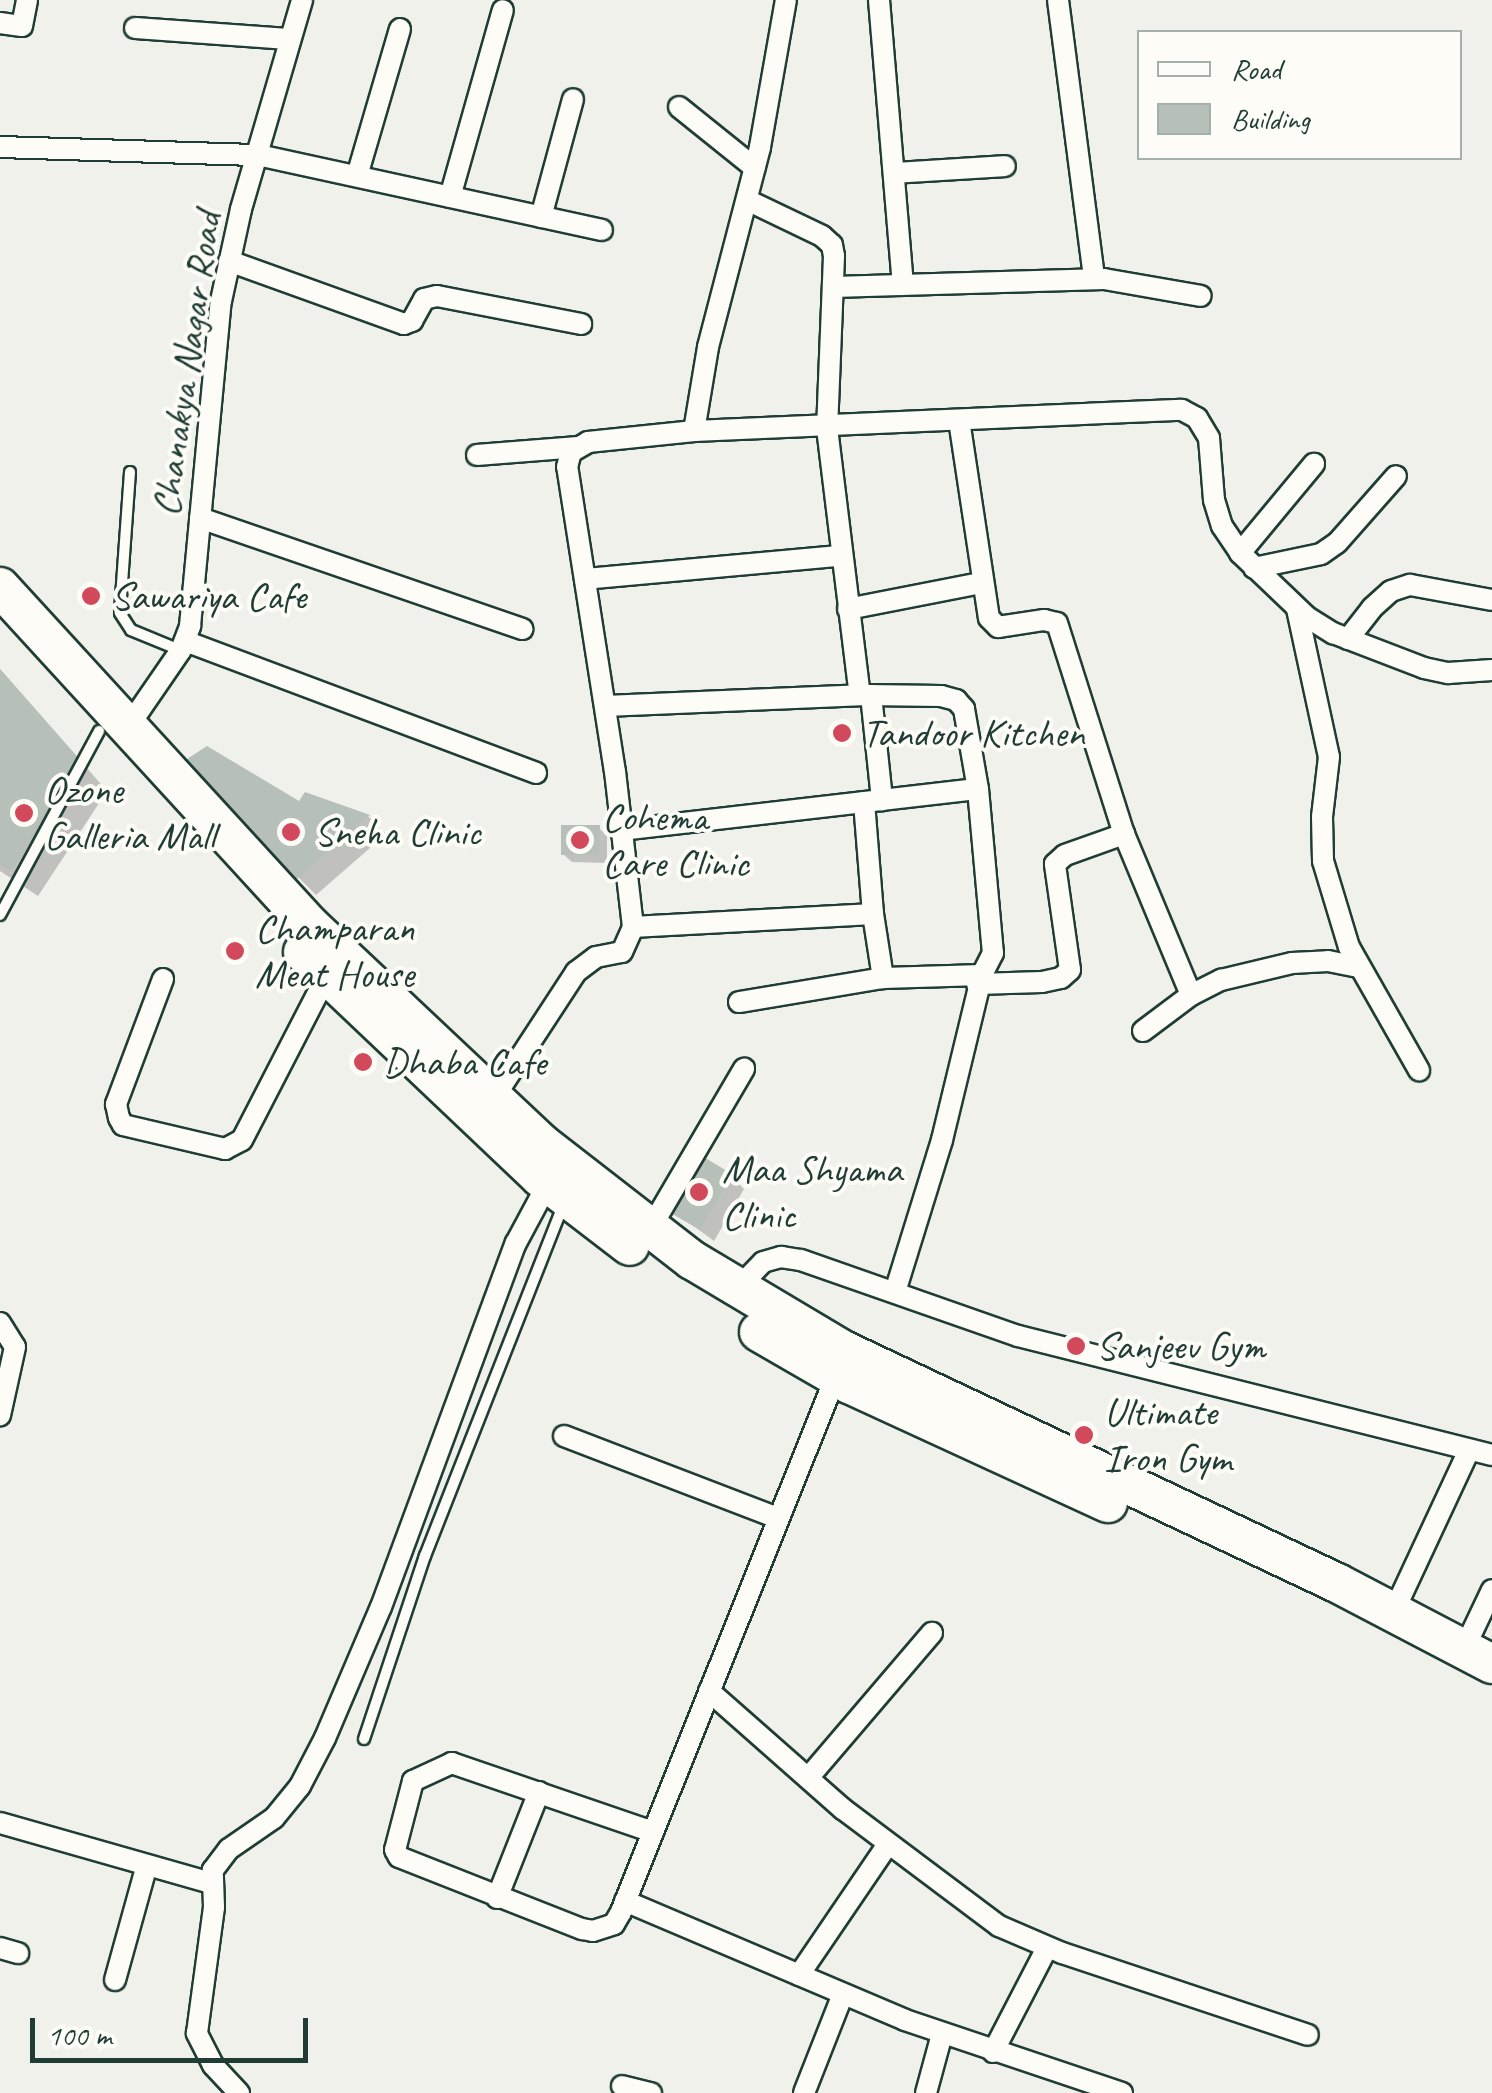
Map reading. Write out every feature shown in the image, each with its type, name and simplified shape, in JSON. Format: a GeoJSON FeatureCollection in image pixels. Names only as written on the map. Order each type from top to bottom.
{"type":"FeatureCollection","features":[{"type":"Feature","properties":{"kind":"highway"},"geometry":{"type":"LineString","coordinates":[[0,587],[113,729],[326,977],[687,1287],[836,1376],[1373,1627],[1492,1691]]}},
{"type":"Feature","properties":{"kind":"highway"},"geometry":{"type":"LineString","coordinates":[[0,626],[113,729],[312,927],[494,1099],[559,1180],[650,1229],[737,1289],[843,1350],[1394,1610],[1478,1656]]}},
{"type":"Feature","properties":{"kind":"street"},"geometry":{"type":"LineString","coordinates":[[0,24],[22,26],[28,0]]}},
{"type":"Feature","properties":{"kind":"street","name":"Chanakya Nagar Road"},"geometry":{"type":"LineString","coordinates":[[113,729],[183,645],[228,261],[302,0]]}},
{"type":"Feature","properties":{"kind":"street"},"geometry":{"type":"LineString","coordinates":[[694,431],[708,347],[755,168],[786,0]]}},
{"type":"Feature","properties":{"kind":"street"},"geometry":{"type":"LineString","coordinates":[[879,0],[903,285]]}},
{"type":"Feature","properties":{"kind":"street"},"geometry":{"type":"LineString","coordinates":[[1058,0],[1094,279]]}},
{"type":"Feature","properties":{"kind":"street"},"geometry":{"type":"LineString","coordinates":[[450,197],[503,10]]}},
{"type":"Feature","properties":{"kind":"street"},"geometry":{"type":"LineString","coordinates":[[134,28],[288,39]]}},
{"type":"Feature","properties":{"kind":"street"},"geometry":{"type":"LineString","coordinates":[[356,176],[400,29]]}},
{"type":"Feature","properties":{"kind":"street"},"geometry":{"type":"LineString","coordinates":[[541,216],[573,99]]}},
{"type":"Feature","properties":{"kind":"street"},"geometry":{"type":"LineString","coordinates":[[680,107],[755,168]]}},
{"type":"Feature","properties":{"kind":"street"},"geometry":{"type":"LineString","coordinates":[[0,147],[258,155],[602,230]]}},
{"type":"Feature","properties":{"kind":"street"},"geometry":{"type":"LineString","coordinates":[[894,173],[1005,166]]}},
{"type":"Feature","properties":{"kind":"street"},"geometry":{"type":"LineString","coordinates":[[747,200],[822,236],[832,245],[827,428],[840,556],[866,695],[873,801],[873,914],[883,978]]}},
{"type":"Feature","properties":{"kind":"street"},"geometry":{"type":"LineString","coordinates":[[228,261],[404,324],[412,321],[424,299],[437,296],[581,324]]}},
{"type":"Feature","properties":{"kind":"street"},"geometry":{"type":"LineString","coordinates":[[833,288],[1094,279],[1201,296]]}},
{"type":"Feature","properties":{"kind":"street"},"geometry":{"type":"LineString","coordinates":[[478,455],[578,447],[602,439],[694,431],[1182,410],[1197,418],[1208,438],[1214,500],[1222,526],[1247,561],[1297,609],[1348,639],[1424,668],[1448,673],[1492,670]]}},
{"type":"Feature","properties":{"kind":"street"},"geometry":{"type":"LineString","coordinates":[[959,420],[988,618],[998,627],[1057,623],[1124,834],[1191,995]]}},
{"type":"Feature","properties":{"kind":"street"},"geometry":{"type":"LineString","coordinates":[[494,1099],[576,972],[596,957],[622,952],[633,927],[605,706],[567,467],[568,458],[578,447]]}},
{"type":"Feature","properties":{"kind":"street"},"geometry":{"type":"LineString","coordinates":[[1247,561],[1314,464]]}},
{"type":"Feature","properties":{"kind":"street"},"geometry":{"type":"LineString","coordinates":[[1247,561],[1321,554],[1337,543],[1396,476]]}},
{"type":"Feature","properties":{"kind":"street"},"geometry":{"type":"LineString","coordinates":[[200,518],[522,629]]}},
{"type":"Feature","properties":{"kind":"street"},"geometry":{"type":"LineString","coordinates":[[585,579],[840,556]]}},
{"type":"Feature","properties":{"kind":"street"},"geometry":{"type":"LineString","coordinates":[[848,609],[980,583]]}},
{"type":"Feature","properties":{"kind":"street"},"geometry":{"type":"LineString","coordinates":[[1348,639],[1391,591],[1410,584],[1492,600]]}},
{"type":"Feature","properties":{"kind":"street"},"geometry":{"type":"LineString","coordinates":[[1297,609],[1329,757],[1322,818],[1324,861],[1359,968],[1420,1070]]}},
{"type":"Feature","properties":{"kind":"street"},"geometry":{"type":"LineString","coordinates":[[183,645],[536,773]]}},
{"type":"Feature","properties":{"kind":"street"},"geometry":{"type":"LineString","coordinates":[[605,706],[866,695],[956,700],[968,724],[993,953],[979,979],[942,1140],[895,1292]]}},
{"type":"Feature","properties":{"kind":"street"},"geometry":{"type":"LineString","coordinates":[[622,830],[978,789]]}},
{"type":"Feature","properties":{"kind":"street"},"geometry":{"type":"LineString","coordinates":[[738,1002],[883,978],[1042,982],[1061,978],[1070,970],[1055,864],[1065,855],[1124,834]]}},
{"type":"Feature","properties":{"kind":"street"},"geometry":{"type":"LineString","coordinates":[[633,927],[873,914]]}},
{"type":"Feature","properties":{"kind":"street"},"geometry":{"type":"LineString","coordinates":[[1143,1031],[1191,995],[1222,980],[1328,960],[1359,968]]}},
{"type":"Feature","properties":{"kind":"street"},"geometry":{"type":"LineString","coordinates":[[163,979],[116,1104],[119,1118],[123,1125],[225,1149],[242,1140],[326,977]]}},
{"type":"Feature","properties":{"kind":"street"},"geometry":{"type":"LineString","coordinates":[[650,1229],[744,1069]]}},
{"type":"Feature","properties":{"kind":"street"},"geometry":{"type":"LineString","coordinates":[[239,2093],[212,2065],[197,2033],[214,1907],[213,1870],[229,1850],[274,1818],[292,1796],[325,1738],[381,1607],[516,1244],[559,1180]]}},
{"type":"Feature","properties":{"kind":"street"},"geometry":{"type":"LineString","coordinates":[[737,1289],[763,1262],[781,1257],[1018,1336],[1492,1456]]}},
{"type":"Feature","properties":{"kind":"street"},"geometry":{"type":"LineString","coordinates":[[0,1323],[11,1334],[15,1347],[0,1415]]}},
{"type":"Feature","properties":{"kind":"street"},"geometry":{"type":"LineString","coordinates":[[652,1832],[464,1764],[438,1768],[412,1781],[395,1838],[399,1857],[498,1898],[593,1931],[614,1924],[625,1900],[836,1376]]}},
{"type":"Feature","properties":{"kind":"street"},"geometry":{"type":"LineString","coordinates":[[564,1436],[778,1518]]}},
{"type":"Feature","properties":{"kind":"street"},"geometry":{"type":"LineString","coordinates":[[1394,1610],[1468,1450]]}},
{"type":"Feature","properties":{"kind":"street"},"geometry":{"type":"LineString","coordinates":[[1478,1656],[1492,1590]]}},
{"type":"Feature","properties":{"kind":"street"},"geometry":{"type":"LineString","coordinates":[[808,1778],[932,1633]]}},
{"type":"Feature","properties":{"kind":"street"},"geometry":{"type":"LineString","coordinates":[[709,1692],[808,1778],[974,1911],[1047,1948],[1308,2035]]}},
{"type":"Feature","properties":{"kind":"street"},"geometry":{"type":"LineString","coordinates":[[498,1898],[540,1792]]}},
{"type":"Feature","properties":{"kind":"street"},"geometry":{"type":"LineString","coordinates":[[0,1824],[211,1883]]}},
{"type":"Feature","properties":{"kind":"street"},"geometry":{"type":"LineString","coordinates":[[799,1975],[888,1844]]}},
{"type":"Feature","properties":{"kind":"street"},"geometry":{"type":"LineString","coordinates":[[115,1980],[147,1866]]}},
{"type":"Feature","properties":{"kind":"street"},"geometry":{"type":"LineString","coordinates":[[625,1900],[942,2034],[1122,2093]]}},
{"type":"Feature","properties":{"kind":"street"},"geometry":{"type":"LineString","coordinates":[[992,2052],[1047,1948]]}},
{"type":"Feature","properties":{"kind":"street"},"geometry":{"type":"LineString","coordinates":[[804,2093],[843,1994]]}},
{"type":"Feature","properties":{"kind":"street"},"geometry":{"type":"LineString","coordinates":[[926,2093],[942,2034]]}},
{"type":"Feature","properties":{"kind":"street"},"geometry":{"type":"LineString","coordinates":[[622,2086],[651,2093]]}},
{"type":"Feature","properties":{"kind":"lane"},"geometry":{"type":"LineString","coordinates":[[130,472],[120,613],[131,630],[183,645]]}},
{"type":"Feature","properties":{"kind":"lane"},"geometry":{"type":"LineString","coordinates":[[0,916],[113,729]]}},
{"type":"Feature","properties":{"kind":"lane"},"geometry":{"type":"LineString","coordinates":[[364,1739],[559,1180]]}},
{"type":"Feature","properties":{"kind":"building","name":"Ozone Galleria Mall"},"geometry":{"type":"Polygon","coordinates":[[[0,669],[82,762],[11,871],[0,864],[0,669]]]}},
{"type":"Feature","properties":{"kind":"building"},"geometry":{"type":"Polygon","coordinates":[[[207,746],[299,801],[305,792],[370,815],[297,879],[181,763],[207,746]]]}},
{"type":"Feature","properties":{"kind":"building"},"geometry":{"type":"Polygon","coordinates":[[[561,825],[600,825],[599,855],[561,855],[561,825]]]}},
{"type":"Feature","properties":{"kind":"building"},"geometry":{"type":"Polygon","coordinates":[[[702,1156],[732,1174],[700,1230],[669,1212],[702,1156]]]}},
{"type":"Feature","properties":{"kind":"place","name":"Sawariya Cafe"},"geometry":{"type":"Point","coordinates":[91,596]}},
{"type":"Feature","properties":{"kind":"place","name":"Tandoor Kitchen"},"geometry":{"type":"Point","coordinates":[842,733]}},
{"type":"Feature","properties":{"kind":"place","name":"Ozone Galleria Mall"},"geometry":{"type":"Point","coordinates":[24,813]}},
{"type":"Feature","properties":{"kind":"place","name":"Sneha Clinic"},"geometry":{"type":"Point","coordinates":[291,832]}},
{"type":"Feature","properties":{"kind":"place","name":"Cohema Care Clinic"},"geometry":{"type":"Point","coordinates":[580,840]}},
{"type":"Feature","properties":{"kind":"place","name":"Champaran Meat House"},"geometry":{"type":"Point","coordinates":[235,951]}},
{"type":"Feature","properties":{"kind":"place","name":"Dhaba Cafe"},"geometry":{"type":"Point","coordinates":[363,1062]}},
{"type":"Feature","properties":{"kind":"place","name":"Maa Shyama Clinic"},"geometry":{"type":"Point","coordinates":[699,1192]}},
{"type":"Feature","properties":{"kind":"place","name":"Sanjeev Gym"},"geometry":{"type":"Point","coordinates":[1076,1346]}},
{"type":"Feature","properties":{"kind":"place","name":"Ultimate Iron Gym"},"geometry":{"type":"Point","coordinates":[1084,1435]}}]}
